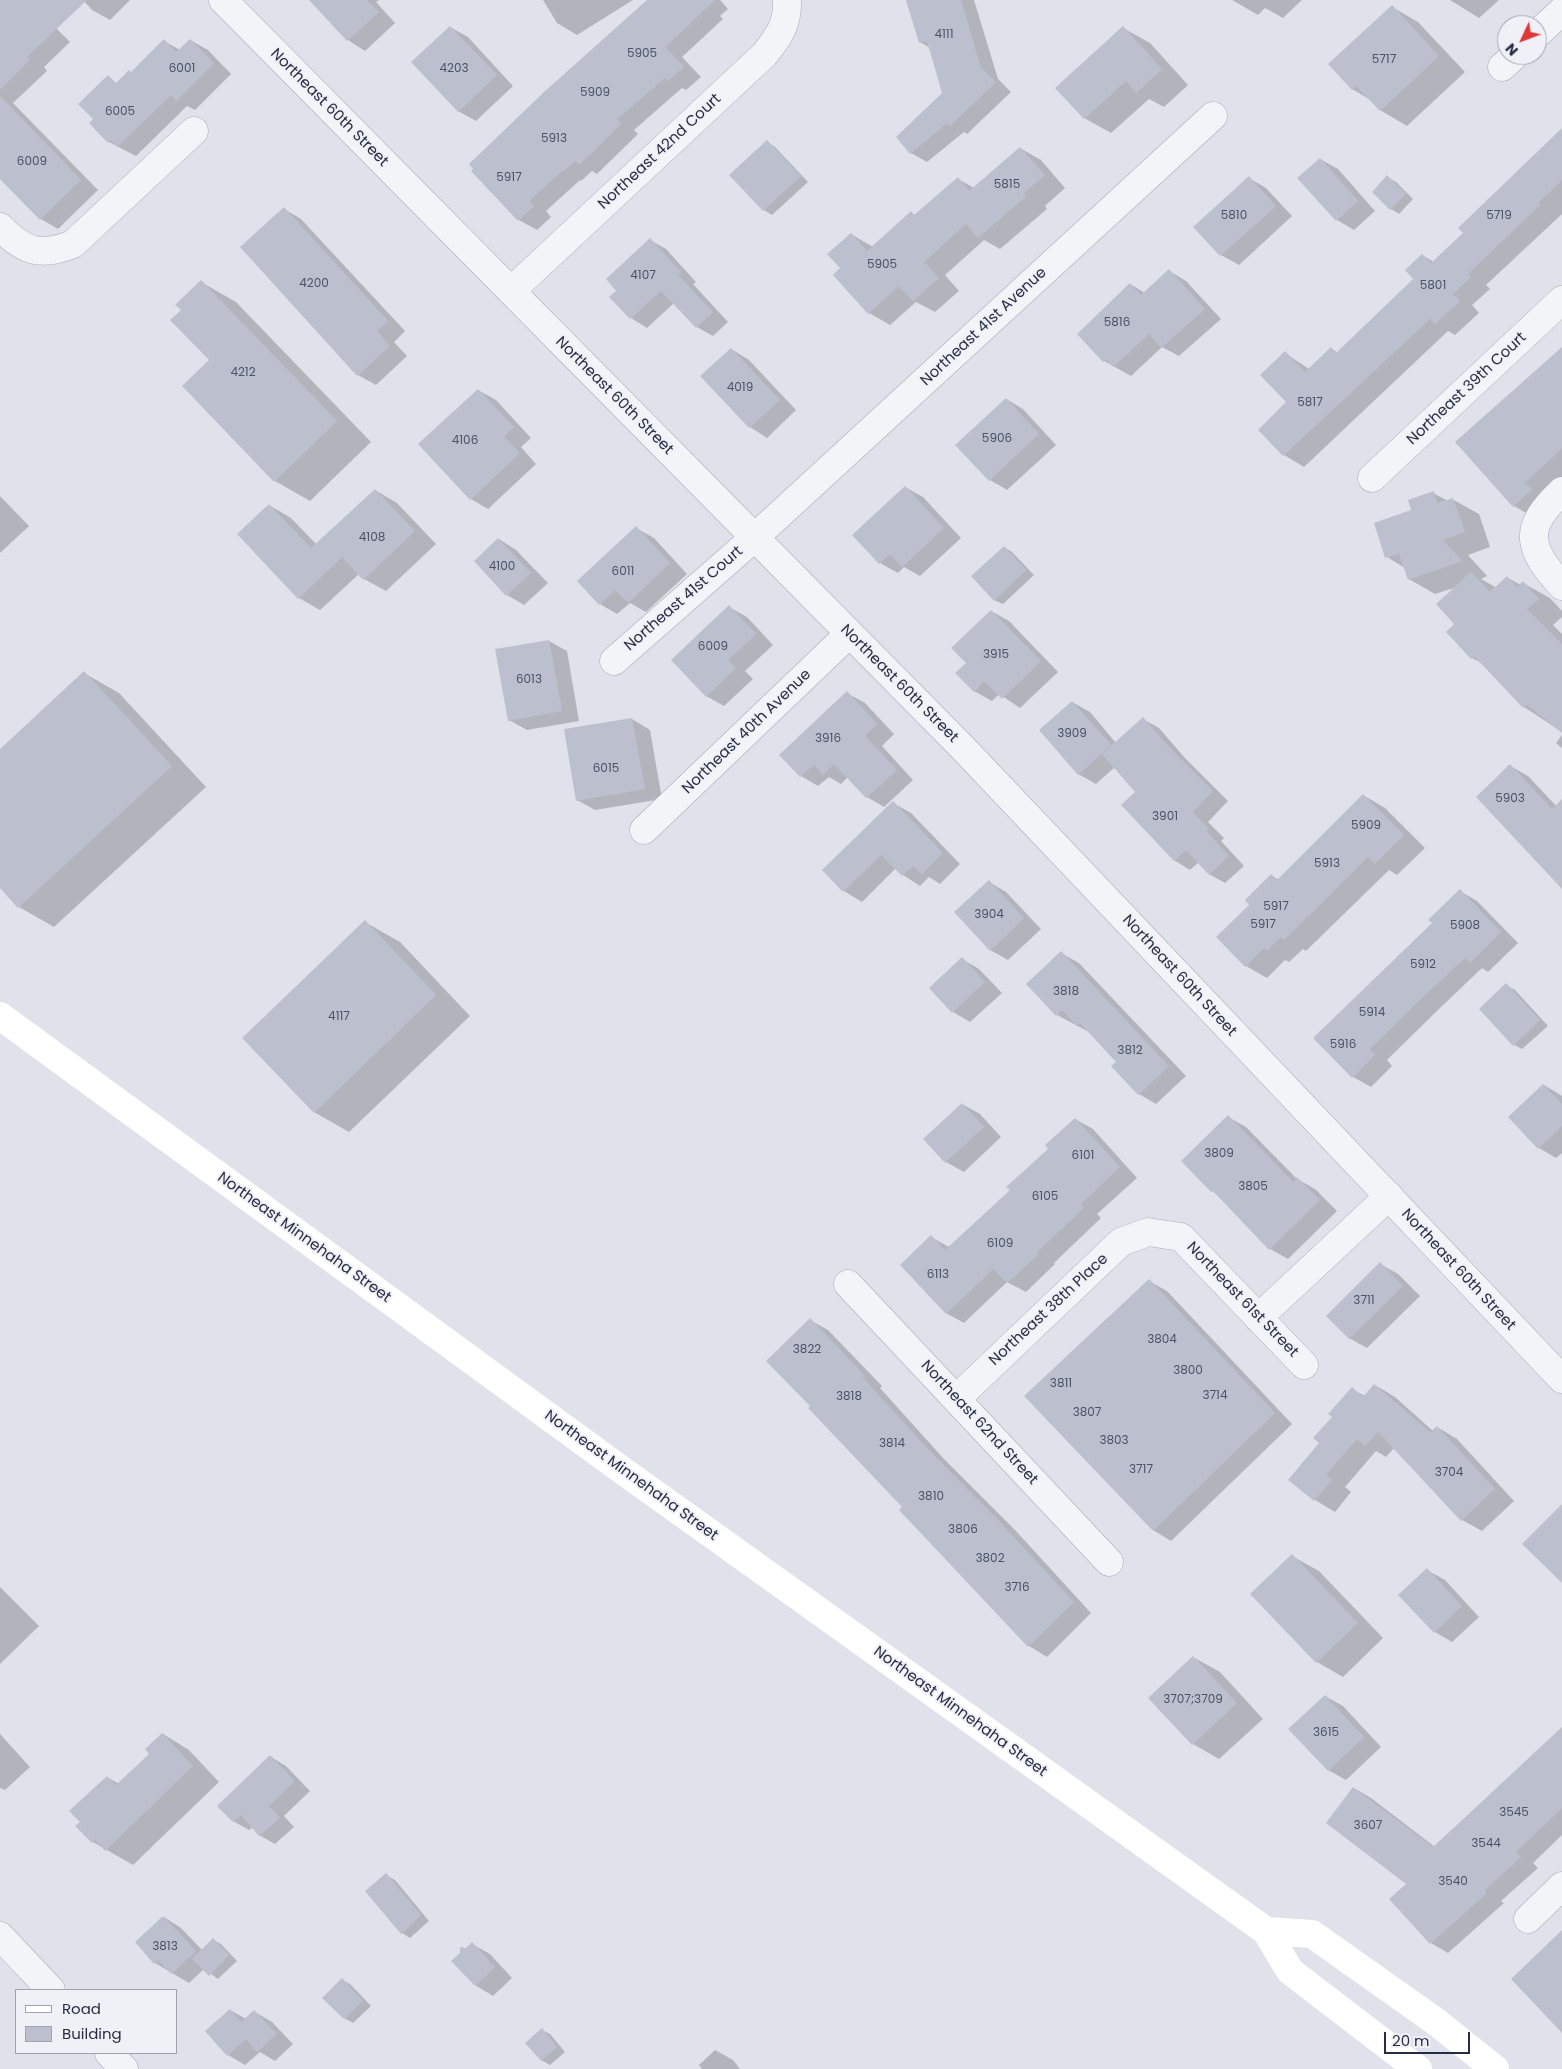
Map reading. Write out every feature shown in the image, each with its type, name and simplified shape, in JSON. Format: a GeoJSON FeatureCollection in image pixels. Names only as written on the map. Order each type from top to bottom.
{"type":"FeatureCollection","features":[{"type":"Feature","properties":{"kind":"main road","name":"Northeast Minnehaha Street"},"geometry":{"type":"LineString","coordinates":[[0,1016],[619,1468],[1266,1931],[1290,1971],[1418,2069]]}},
{"type":"Feature","properties":{"kind":"main road"},"geometry":{"type":"LineString","coordinates":[[1266,1931],[1312,1934],[1435,2022],[1495,2069]]}},
{"type":"Feature","properties":{"kind":"street","name":"Northeast 60th Street"},"geometry":{"type":"LineString","coordinates":[[223,0],[961,746],[1562,1379]]}},
{"type":"Feature","properties":{"kind":"street","name":"Northeast 42nd Court"},"geometry":{"type":"LineString","coordinates":[[511,292],[765,54],[781,35],[787,12],[787,0]]}},
{"type":"Feature","properties":{"kind":"street"},"geometry":{"type":"LineString","coordinates":[[1547,25],[1562,11]]}},
{"type":"Feature","properties":{"kind":"street","name":"Northeast 41st Avenue"},"geometry":{"type":"LineString","coordinates":[[754,538],[1213,116]]}},
{"type":"Feature","properties":{"kind":"street"},"geometry":{"type":"LineString","coordinates":[[0,227],[12,240],[25,248],[39,252],[57,250],[73,244],[194,131]]}},
{"type":"Feature","properties":{"kind":"street","name":"Northeast 39th Court"},"geometry":{"type":"LineString","coordinates":[[1372,478],[1562,300]]}},
{"type":"Feature","properties":{"kind":"street"},"geometry":{"type":"LineString","coordinates":[[1562,491],[1543,510],[1538,519],[1534,538],[1539,558],[1562,586]]}},
{"type":"Feature","properties":{"kind":"street","name":"Northeast 41st Court"},"geometry":{"type":"LineString","coordinates":[[614,661],[754,538]]}},
{"type":"Feature","properties":{"kind":"street","name":"Northeast 40th Avenue"},"geometry":{"type":"LineString","coordinates":[[644,830],[849,634]]}},
{"type":"Feature","properties":{"kind":"street"},"geometry":{"type":"LineString","coordinates":[[1258,1318],[1389,1196]]}},
{"type":"Feature","properties":{"kind":"street","name":"Northeast 61st Street"},"geometry":{"type":"LineString","coordinates":[[1148,1232],[1181,1237],[1304,1365]]}},
{"type":"Feature","properties":{"kind":"street","name":"Northeast 38th Place"},"geometry":{"type":"LineString","coordinates":[[956,1399],[1121,1242],[1148,1232]]}},
{"type":"Feature","properties":{"kind":"street","name":"Northeast 62nd Street"},"geometry":{"type":"LineString","coordinates":[[848,1284],[1109,1562]]}},
{"type":"Feature","properties":{"kind":"street"},"geometry":{"type":"LineString","coordinates":[[1528,1919],[1562,1886]]}},
{"type":"Feature","properties":{"kind":"street"},"geometry":{"type":"LineString","coordinates":[[0,1936],[50,1989]]}},
{"type":"Feature","properties":{"kind":"street"},"geometry":{"type":"LineString","coordinates":[[110,2054],[124,2069]]}},
{"type":"Feature","properties":{"kind":"building"},"geometry":{"type":"Polygon","coordinates":[[[0,0],[87,0],[27,57],[30,60],[0,90],[0,0]]]}},
{"type":"Feature","properties":{"kind":"building"},"geometry":{"type":"Polygon","coordinates":[[[309,0],[367,0],[379,12],[347,41],[309,0]]]}},
{"type":"Feature","properties":{"kind":"building"},"geometry":{"type":"Polygon","coordinates":[[[647,0],[715,0],[665,47],[684,67],[668,81],[665,78],[617,119],[621,124],[579,165],[575,161],[529,201],[534,206],[518,221],[471,171],[473,169],[469,164],[544,92],[647,0]]]}},
{"type":"Feature","properties":{"kind":"building"},"geometry":{"type":"Polygon","coordinates":[[[906,0],[961,0],[981,68],[996,82],[950,126],[947,123],[910,154],[896,137],[942,93],[927,41],[919,43],[906,0]]]}},
{"type":"Feature","properties":{"kind":"building"},"geometry":{"type":"Polygon","coordinates":[[[1392,5],[1439,56],[1380,111],[1356,86],[1352,90],[1328,64],[1392,5]]]}},
{"type":"Feature","properties":{"kind":"building"},"geometry":{"type":"Polygon","coordinates":[[[450,26],[497,75],[458,112],[411,62],[450,26]]]}},
{"type":"Feature","properties":{"kind":"building"},"geometry":{"type":"Polygon","coordinates":[[[1123,26],[1162,69],[1136,93],[1126,81],[1084,119],[1055,88],[1123,26]]]}},
{"type":"Feature","properties":{"kind":"building"},"geometry":{"type":"Polygon","coordinates":[[[164,39],[176,52],[190,39],[214,63],[176,101],[171,95],[117,147],[111,140],[108,143],[89,123],[93,119],[78,104],[108,75],[116,83],[129,70],[131,72],[164,39]]]}},
{"type":"Feature","properties":{"kind":"building"},"geometry":{"type":"Polygon","coordinates":[[[0,96],[81,180],[40,220],[0,179],[0,96]]]}},
{"type":"Feature","properties":{"kind":"building"},"geometry":{"type":"Polygon","coordinates":[[[1562,128],[1562,180],[1538,203],[1540,205],[1468,274],[1471,277],[1453,294],[1460,301],[1435,324],[1430,319],[1283,456],[1258,430],[1286,402],[1260,375],[1285,351],[1305,372],[1331,347],[1336,353],[1413,279],[1405,270],[1422,254],[1431,263],[1463,233],[1458,228],[1562,128]]]}},
{"type":"Feature","properties":{"kind":"building"},"geometry":{"type":"Polygon","coordinates":[[[767,140],[801,176],[763,211],[729,175],[767,140]]]}},
{"type":"Feature","properties":{"kind":"building"},"geometry":{"type":"Polygon","coordinates":[[[1020,147],[1045,175],[1024,193],[1026,196],[978,238],[966,224],[924,262],[939,278],[913,301],[899,286],[868,314],[833,275],[840,268],[827,254],[851,233],[867,251],[911,211],[914,215],[958,177],[969,191],[1020,147]]]}},
{"type":"Feature","properties":{"kind":"building"},"geometry":{"type":"Polygon","coordinates":[[[1320,158],[1358,201],[1336,221],[1297,178],[1320,158]]]}},
{"type":"Feature","properties":{"kind":"building"},"geometry":{"type":"Polygon","coordinates":[[[1387,175],[1406,194],[1390,210],[1372,192],[1387,175]]]}},
{"type":"Feature","properties":{"kind":"building"},"geometry":{"type":"Polygon","coordinates":[[[1249,176],[1276,206],[1220,256],[1193,227],[1249,176]]]}},
{"type":"Feature","properties":{"kind":"building"},"geometry":{"type":"Polygon","coordinates":[[[284,207],[388,321],[377,331],[390,346],[357,376],[240,247],[284,207]]]}},
{"type":"Feature","properties":{"kind":"building"},"geometry":{"type":"Polygon","coordinates":[[[650,238],[681,272],[678,275],[713,312],[696,328],[661,291],[630,319],[609,297],[616,291],[606,279],[650,238]]]}},
{"type":"Feature","properties":{"kind":"building"},"geometry":{"type":"Polygon","coordinates":[[[1169,269],[1205,309],[1161,348],[1149,334],[1113,367],[1106,359],[1103,362],[1077,334],[1130,283],[1141,295],[1169,269]]]}},
{"type":"Feature","properties":{"kind":"building"},"geometry":{"type":"Polygon","coordinates":[[[201,280],[337,421],[274,482],[182,386],[209,360],[170,320],[181,310],[175,305],[201,280]]]}},
{"type":"Feature","properties":{"kind":"building"},"geometry":{"type":"Polygon","coordinates":[[[1562,347],[1562,448],[1525,483],[1532,489],[1513,507],[1455,442],[1562,347]]]}},
{"type":"Feature","properties":{"kind":"building"},"geometry":{"type":"Polygon","coordinates":[[[731,348],[780,400],[749,428],[700,376],[731,348]]]}},
{"type":"Feature","properties":{"kind":"building"},"geometry":{"type":"Polygon","coordinates":[[[478,389],[514,427],[504,437],[520,453],[470,500],[418,444],[478,389]]]}},
{"type":"Feature","properties":{"kind":"building"},"geometry":{"type":"Polygon","coordinates":[[[1006,398],[1039,434],[989,481],[955,445],[1006,398]]]}},
{"type":"Feature","properties":{"kind":"building"},"geometry":{"type":"Polygon","coordinates":[[[905,486],[944,528],[902,567],[890,554],[879,564],[852,535],[905,486]]]}},
{"type":"Feature","properties":{"kind":"building"},"geometry":{"type":"Polygon","coordinates":[[[375,489],[415,531],[363,580],[342,557],[298,599],[237,534],[269,504],[311,548],[375,489]]]}},
{"type":"Feature","properties":{"kind":"building"},"geometry":{"type":"Polygon","coordinates":[[[1434,491],[1437,503],[1453,498],[1465,532],[1443,540],[1462,561],[1408,580],[1399,554],[1385,558],[1374,523],[1411,510],[1408,500],[1434,491]]]}},
{"type":"Feature","properties":{"kind":"building"},"geometry":{"type":"Polygon","coordinates":[[[636,526],[670,563],[628,603],[615,590],[599,605],[577,581],[636,526]]]}},
{"type":"Feature","properties":{"kind":"building"},"geometry":{"type":"Polygon","coordinates":[[[498,538],[531,573],[506,596],[474,561],[498,538]]]}},
{"type":"Feature","properties":{"kind":"building"},"geometry":{"type":"Polygon","coordinates":[[[1004,546],[1026,570],[994,601],[971,576],[1004,546]]]}},
{"type":"Feature","properties":{"kind":"building"},"geometry":{"type":"Polygon","coordinates":[[[1471,572],[1490,592],[1507,576],[1517,587],[1523,581],[1539,599],[1527,609],[1562,644],[1562,733],[1527,705],[1523,708],[1474,656],[1471,659],[1446,632],[1454,624],[1436,604],[1471,572]]]}},
{"type":"Feature","properties":{"kind":"building"},"geometry":{"type":"Polygon","coordinates":[[[729,605],[756,634],[728,660],[736,668],[706,697],[671,660],[729,605]]]}},
{"type":"Feature","properties":{"kind":"building"},"geometry":{"type":"Polygon","coordinates":[[[991,610],[1041,661],[1002,699],[984,681],[974,692],[955,673],[966,663],[951,648],[991,610]]]}},
{"type":"Feature","properties":{"kind":"building"},"geometry":{"type":"Polygon","coordinates":[[[549,640],[562,711],[508,721],[495,649],[549,640]]]}},
{"type":"Feature","properties":{"kind":"building"},"geometry":{"type":"Polygon","coordinates":[[[84,671],[172,766],[18,908],[0,888],[0,749],[84,671]]]}},
{"type":"Feature","properties":{"kind":"building"},"geometry":{"type":"Polygon","coordinates":[[[847,691],[877,724],[865,736],[897,770],[866,798],[834,764],[823,775],[814,765],[800,777],[779,755],[847,691]]]}},
{"type":"Feature","properties":{"kind":"building"},"geometry":{"type":"Polygon","coordinates":[[[1072,701],[1111,745],[1078,775],[1039,730],[1072,701]]]}},
{"type":"Feature","properties":{"kind":"building"},"geometry":{"type":"Polygon","coordinates":[[[1143,717],[1169,747],[1213,791],[1193,812],[1209,829],[1206,831],[1229,856],[1209,875],[1186,850],[1174,861],[1121,805],[1135,792],[1102,754],[1143,717]]]}},
{"type":"Feature","properties":{"kind":"building"},"geometry":{"type":"Polygon","coordinates":[[[632,718],[645,789],[576,801],[564,729],[632,718]]]}},
{"type":"Feature","properties":{"kind":"building"},"geometry":{"type":"Polygon","coordinates":[[[1510,764],[1552,809],[1562,799],[1562,889],[1476,797],[1510,764]]]}},
{"type":"Feature","properties":{"kind":"building"},"geometry":{"type":"Polygon","coordinates":[[[1363,794],[1404,835],[1375,864],[1368,857],[1284,940],[1281,937],[1267,951],[1264,948],[1245,967],[1216,937],[1249,905],[1245,900],[1271,874],[1277,880],[1363,794]]]}},
{"type":"Feature","properties":{"kind":"building"},"geometry":{"type":"Polygon","coordinates":[[[893,801],[943,853],[922,874],[913,866],[902,876],[881,855],[843,892],[822,870],[893,801]]]}},
{"type":"Feature","properties":{"kind":"building"},"geometry":{"type":"Polygon","coordinates":[[[989,880],[1024,918],[990,951],[954,912],[989,880]]]}},
{"type":"Feature","properties":{"kind":"building"},"geometry":{"type":"Polygon","coordinates":[[[1460,889],[1501,932],[1470,963],[1465,958],[1421,999],[1370,1049],[1375,1055],[1352,1078],[1313,1038],[1432,923],[1428,920],[1460,889]]]}},
{"type":"Feature","properties":{"kind":"building"},"geometry":{"type":"Polygon","coordinates":[[[365,920],[436,995],[314,1113],[242,1038],[365,920]]]}},
{"type":"Feature","properties":{"kind":"building"},"geometry":{"type":"Polygon","coordinates":[[[1061,951],[1169,1066],[1138,1095],[1111,1066],[1116,1062],[1080,1023],[1077,1026],[1062,1010],[1056,1016],[1026,984],[1061,951]]]}},
{"type":"Feature","properties":{"kind":"building"},"geometry":{"type":"Polygon","coordinates":[[[962,957],[985,982],[952,1013],[929,988],[962,957]]]}},
{"type":"Feature","properties":{"kind":"building"},"geometry":{"type":"Polygon","coordinates":[[[1506,983],[1540,1020],[1513,1046],[1479,1009],[1506,983]]]}},
{"type":"Feature","properties":{"kind":"building"},"geometry":{"type":"Polygon","coordinates":[[[1543,1084],[1562,1104],[1562,1126],[1538,1149],[1508,1117],[1543,1084]]]}},
{"type":"Feature","properties":{"kind":"building"},"geometry":{"type":"Polygon","coordinates":[[[962,1103],[984,1127],[945,1163],[923,1139],[962,1103]]]}},
{"type":"Feature","properties":{"kind":"building"},"geometry":{"type":"Polygon","coordinates":[[[1228,1115],[1293,1182],[1297,1177],[1320,1200],[1269,1250],[1213,1191],[1211,1192],[1181,1161],[1228,1115]]]}},
{"type":"Feature","properties":{"kind":"building"},"geometry":{"type":"Polygon","coordinates":[[[1075,1118],[1120,1167],[1081,1204],[1084,1208],[1037,1252],[1039,1254],[1007,1283],[993,1269],[946,1314],[900,1265],[931,1235],[945,1250],[1010,1190],[1006,1187],[1048,1149],[1045,1145],[1075,1118]]]}},
{"type":"Feature","properties":{"kind":"building"},"geometry":{"type":"Polygon","coordinates":[[[1380,1262],[1403,1286],[1349,1339],[1326,1316],[1380,1262]]]}},
{"type":"Feature","properties":{"kind":"building"},"geometry":{"type":"Polygon","coordinates":[[[1149,1279],[1275,1413],[1153,1531],[1024,1396],[1149,1279]]]}},
{"type":"Feature","properties":{"kind":"building"},"geometry":{"type":"Polygon","coordinates":[[[810,1318],[865,1376],[863,1378],[926,1447],[998,1520],[1074,1602],[1028,1647],[899,1510],[902,1507],[808,1408],[810,1406],[766,1361],[810,1318]]]}},
{"type":"Feature","properties":{"kind":"building"},"geometry":{"type":"Polygon","coordinates":[[[1374,1384],[1430,1432],[1437,1426],[1495,1489],[1461,1521],[1378,1432],[1365,1446],[1357,1439],[1326,1475],[1332,1480],[1314,1501],[1288,1480],[1319,1443],[1313,1438],[1332,1417],[1328,1414],[1352,1387],[1363,1397],[1374,1384]]]}},
{"type":"Feature","properties":{"kind":"building"},"geometry":{"type":"Polygon","coordinates":[[[1562,1504],[1562,1583],[1522,1544],[1562,1504]]]}},
{"type":"Feature","properties":{"kind":"building"},"geometry":{"type":"Polygon","coordinates":[[[1292,1554],[1358,1623],[1316,1663],[1250,1594],[1292,1554]]]}},
{"type":"Feature","properties":{"kind":"building"},"geometry":{"type":"Polygon","coordinates":[[[1427,1568],[1462,1606],[1434,1633],[1398,1595],[1427,1568]]]}},
{"type":"Feature","properties":{"kind":"building"},"geometry":{"type":"Polygon","coordinates":[[[1193,1656],[1237,1703],[1192,1745],[1148,1698],[1193,1656]]]}},
{"type":"Feature","properties":{"kind":"building"},"geometry":{"type":"Polygon","coordinates":[[[1325,1695],[1364,1737],[1328,1771],[1288,1729],[1325,1695]]]}},
{"type":"Feature","properties":{"kind":"building"},"geometry":{"type":"Polygon","coordinates":[[[1562,1727],[1562,1808],[1516,1852],[1521,1857],[1485,1890],[1487,1893],[1430,1944],[1389,1899],[1406,1884],[1326,1823],[1353,1787],[1433,1847],[1562,1727]]]}},
{"type":"Feature","properties":{"kind":"building"},"geometry":{"type":"Polygon","coordinates":[[[162,1733],[193,1766],[105,1851],[95,1840],[92,1843],[75,1826],[80,1822],[69,1811],[107,1776],[116,1785],[149,1754],[145,1749],[162,1733]]]}},
{"type":"Feature","properties":{"kind":"building"},"geometry":{"type":"Polygon","coordinates":[[[270,1755],[295,1781],[269,1806],[280,1818],[259,1836],[241,1815],[233,1822],[217,1806],[270,1755]]]}},
{"type":"Feature","properties":{"kind":"building"},"geometry":{"type":"Polygon","coordinates":[[[386,1873],[421,1915],[401,1934],[365,1891],[386,1873]]]}},
{"type":"Feature","properties":{"kind":"building"},"geometry":{"type":"Polygon","coordinates":[[[163,1916],[196,1951],[171,1974],[158,1960],[154,1964],[135,1942],[163,1916]]]}},
{"type":"Feature","properties":{"kind":"building"},"geometry":{"type":"Polygon","coordinates":[[[1562,1930],[1562,2033],[1511,1979],[1562,1930]]]}},
{"type":"Feature","properties":{"kind":"building"},"geometry":{"type":"Polygon","coordinates":[[[213,1938],[229,1955],[209,1976],[192,1959],[213,1938]]]}},
{"type":"Feature","properties":{"kind":"building"},"geometry":{"type":"Polygon","coordinates":[[[472,1942],[495,1967],[475,1986],[451,1961],[460,1953],[460,1947],[466,1948],[472,1942]]]}},
{"type":"Feature","properties":{"kind":"building"},"geometry":{"type":"Polygon","coordinates":[[[342,1978],[363,2001],[344,2019],[322,1998],[342,1978]]]}},
{"type":"Feature","properties":{"kind":"building"},"geometry":{"type":"Polygon","coordinates":[[[230,2009],[241,2022],[254,2010],[277,2034],[257,2052],[246,2039],[227,2056],[205,2031],[230,2009]]]}},
{"type":"Feature","properties":{"kind":"building"},"geometry":{"type":"Polygon","coordinates":[[[542,2028],[557,2047],[541,2061],[525,2043],[542,2028]]]}}]}
